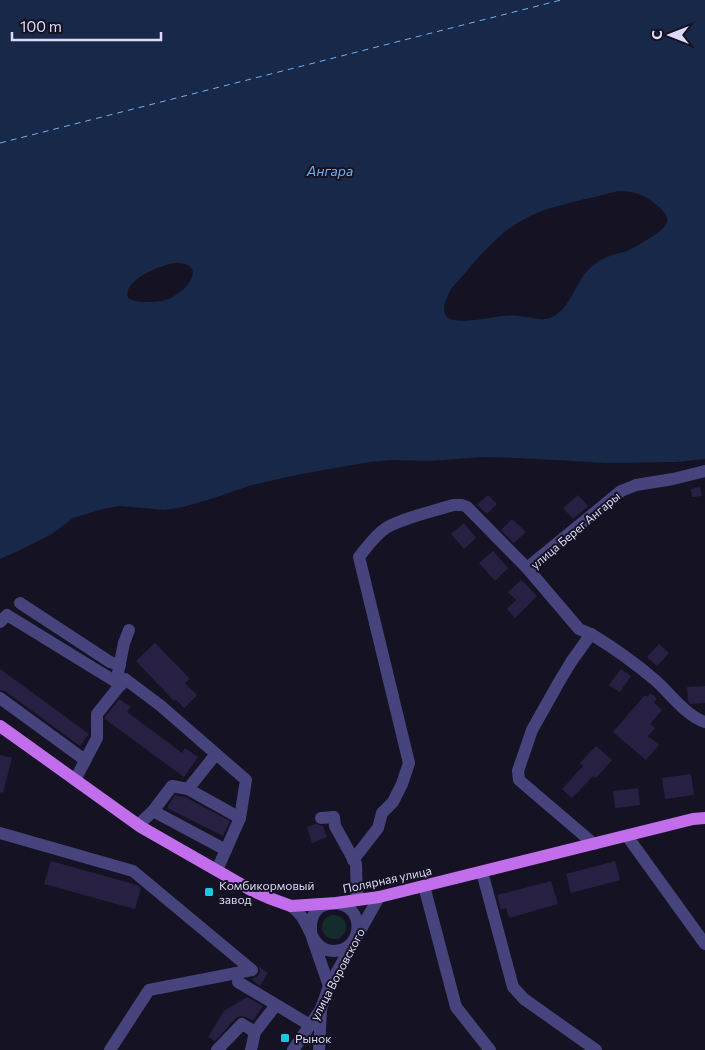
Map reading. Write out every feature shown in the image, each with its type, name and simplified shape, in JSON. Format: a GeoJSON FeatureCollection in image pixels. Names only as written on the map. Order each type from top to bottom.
{"type":"FeatureCollection","features":[{"type":"Feature","properties":{"kind":"main road","name":"Полярная улица"},"geometry":{"type":"LineString","coordinates":[[0,726],[138,825],[251,890],[291,906],[336,903],[379,897],[705,818]]}},
{"type":"Feature","properties":{"kind":"street","name":"улица Берег Ангары"},"geometry":{"type":"LineString","coordinates":[[705,471],[636,485],[622,491],[527,568],[579,629],[592,634],[611,646],[656,681],[695,719],[705,722]]}},
{"type":"Feature","properties":{"kind":"street"},"geometry":{"type":"LineString","coordinates":[[353,860],[378,828],[382,813],[393,802],[409,763],[359,557],[385,529],[397,523],[453,505],[462,505],[468,507],[527,568]]}},
{"type":"Feature","properties":{"kind":"street"},"geometry":{"type":"LineString","coordinates":[[20,603],[110,662],[120,665]]}},
{"type":"Feature","properties":{"kind":"street"},"geometry":{"type":"LineString","coordinates":[[0,622],[7,615],[119,684]]}},
{"type":"Feature","properties":{"kind":"street"},"geometry":{"type":"LineString","coordinates":[[119,684],[124,643],[129,630]]}},
{"type":"Feature","properties":{"kind":"street"},"geometry":{"type":"LineString","coordinates":[[592,634],[558,682],[532,730],[518,771],[519,780],[594,844]]}},
{"type":"Feature","properties":{"kind":"street"},"geometry":{"type":"LineString","coordinates":[[75,780],[97,738],[97,714],[119,684],[126,679],[162,706],[246,780],[240,818],[217,870]]}},
{"type":"Feature","properties":{"kind":"street"},"geometry":{"type":"LineString","coordinates":[[0,698],[85,760]]}},
{"type":"Feature","properties":{"kind":"street"},"geometry":{"type":"LineString","coordinates":[[188,789],[216,754]]}},
{"type":"Feature","properties":{"kind":"street"},"geometry":{"type":"LineString","coordinates":[[138,825],[153,811],[172,786],[188,789],[240,818]]}},
{"type":"Feature","properties":{"kind":"street"},"geometry":{"type":"LineString","coordinates":[[153,811],[226,850]]}},
{"type":"Feature","properties":{"kind":"street"},"geometry":{"type":"LineString","coordinates":[[321,818],[334,817],[335,826],[356,864],[357,900]]}},
{"type":"Feature","properties":{"kind":"street"},"geometry":{"type":"LineString","coordinates":[[0,833],[133,872],[252,970],[149,990],[110,1050]]}},
{"type":"Feature","properties":{"kind":"street"},"geometry":{"type":"LineString","coordinates":[[628,836],[705,944]]}},
{"type":"Feature","properties":{"kind":"street"},"geometry":{"type":"LineString","coordinates":[[482,872],[513,987],[524,999],[596,1050]]}},
{"type":"Feature","properties":{"kind":"street"},"geometry":{"type":"LineString","coordinates":[[424,886],[456,1007],[490,1050]]}},
{"type":"Feature","properties":{"kind":"street","name":"улица Воровского"},"geometry":{"type":"LineString","coordinates":[[293,1050],[321,1009],[329,986],[379,897]]}},
{"type":"Feature","properties":{"kind":"street"},"geometry":{"type":"LineString","coordinates":[[291,906],[302,917],[312,937],[316,943],[328,951],[343,950],[354,941],[357,934],[357,918],[347,907],[336,903],[325,905],[314,914],[310,929],[312,937],[329,986]]}},
{"type":"Feature","properties":{"kind":"street"},"geometry":{"type":"LineString","coordinates":[[238,982],[310,1025]]}},
{"type":"Feature","properties":{"kind":"street"},"geometry":{"type":"LineString","coordinates":[[251,1050],[255,1032],[276,1005]]}},
{"type":"Feature","properties":{"kind":"street"},"geometry":{"type":"LineString","coordinates":[[319,1050],[321,1009]]}},
{"type":"Feature","properties":{"kind":"street"},"geometry":{"type":"LineString","coordinates":[[217,1050],[242,1024],[255,1032]]}},
{"type":"Feature","properties":{"kind":"green space"},"geometry":{"type":"Polygon","coordinates":[[[334,915],[343,918],[346,927],[343,936],[334,939],[325,936],[322,927],[325,918],[334,915]]]}},
{"type":"Feature","properties":{"kind":"water","name":"Ангара"},"geometry":{"type":"Polygon","coordinates":[[[0,0],[705,0],[705,459],[676,462],[607,463],[483,457],[431,461],[392,460],[370,462],[252,485],[183,507],[164,510],[120,506],[103,509],[73,518],[52,534],[0,559],[0,0]],[[618,191],[550,208],[513,226],[487,248],[451,289],[444,307],[447,317],[457,321],[510,316],[544,319],[558,313],[564,308],[584,275],[593,265],[604,258],[627,251],[638,245],[659,232],[666,225],[667,217],[664,212],[649,199],[640,194],[618,191]],[[173,263],[159,267],[136,280],[128,291],[128,298],[140,302],[151,302],[168,299],[181,292],[193,275],[192,270],[183,263],[173,263]]]}},
{"type":"Feature","properties":{"kind":"building"},"geometry":{"type":"Polygon","coordinates":[[[700,487],[702,496],[692,497],[691,489],[700,487]]]}},
{"type":"Feature","properties":{"kind":"building"},"geometry":{"type":"Polygon","coordinates":[[[488,495],[497,504],[487,514],[477,505],[488,495]]]}},
{"type":"Feature","properties":{"kind":"building"},"geometry":{"type":"Polygon","coordinates":[[[578,495],[588,506],[573,519],[563,508],[578,495]]]}},
{"type":"Feature","properties":{"kind":"building"},"geometry":{"type":"Polygon","coordinates":[[[512,519],[526,532],[514,543],[501,530],[512,519]]]}},
{"type":"Feature","properties":{"kind":"building"},"geometry":{"type":"Polygon","coordinates":[[[464,523],[476,538],[464,549],[451,534],[464,523]]]}},
{"type":"Feature","properties":{"kind":"building"},"geometry":{"type":"Polygon","coordinates":[[[493,551],[508,568],[495,581],[479,563],[493,551]]]}},
{"type":"Feature","properties":{"kind":"building"},"geometry":{"type":"Polygon","coordinates":[[[521,580],[537,596],[515,618],[507,609],[516,600],[508,592],[521,580]]]}},
{"type":"Feature","properties":{"kind":"building"},"geometry":{"type":"Polygon","coordinates":[[[155,643],[190,679],[185,683],[197,695],[184,708],[176,700],[174,701],[136,661],[155,643]]]}},
{"type":"Feature","properties":{"kind":"building"},"geometry":{"type":"Polygon","coordinates":[[[659,644],[669,653],[657,666],[647,657],[659,644]]]}},
{"type":"Feature","properties":{"kind":"building"},"geometry":{"type":"Polygon","coordinates":[[[0,669],[89,734],[80,746],[5,691],[0,690],[0,669]]]}},
{"type":"Feature","properties":{"kind":"building"},"geometry":{"type":"Polygon","coordinates":[[[621,669],[631,676],[620,692],[609,685],[621,669]]]}},
{"type":"Feature","properties":{"kind":"building"},"geometry":{"type":"Polygon","coordinates":[[[705,686],[705,703],[691,704],[688,701],[687,687],[705,686]]]}},
{"type":"Feature","properties":{"kind":"building"},"geometry":{"type":"Polygon","coordinates":[[[651,693],[657,699],[654,703],[662,710],[650,724],[655,728],[648,736],[659,745],[646,760],[613,732],[645,695],[647,697],[651,693]]]}},
{"type":"Feature","properties":{"kind":"building"},"geometry":{"type":"Polygon","coordinates":[[[119,699],[131,707],[127,712],[182,753],[185,748],[198,757],[184,777],[105,719],[119,699]]]}},
{"type":"Feature","properties":{"kind":"building"},"geometry":{"type":"Polygon","coordinates":[[[596,746],[612,760],[596,778],[593,776],[572,798],[562,789],[583,766],[580,763],[596,746]]]}},
{"type":"Feature","properties":{"kind":"building"},"geometry":{"type":"Polygon","coordinates":[[[0,755],[12,758],[3,793],[0,792],[0,755]]]}},
{"type":"Feature","properties":{"kind":"building"},"geometry":{"type":"Polygon","coordinates":[[[691,774],[694,795],[665,799],[662,778],[691,774]]]}},
{"type":"Feature","properties":{"kind":"building"},"geometry":{"type":"Polygon","coordinates":[[[638,788],[640,805],[615,808],[613,791],[638,788]]]}},
{"type":"Feature","properties":{"kind":"building"},"geometry":{"type":"Polygon","coordinates":[[[175,795],[185,797],[230,821],[223,836],[167,808],[175,795]]]}},
{"type":"Feature","properties":{"kind":"building"},"geometry":{"type":"Polygon","coordinates":[[[316,824],[323,826],[327,837],[312,843],[307,827],[316,824]]]}},
{"type":"Feature","properties":{"kind":"building"},"geometry":{"type":"Polygon","coordinates":[[[51,861],[137,885],[141,888],[135,909],[44,884],[51,861]]]}},
{"type":"Feature","properties":{"kind":"building"},"geometry":{"type":"Polygon","coordinates":[[[615,861],[620,880],[571,893],[566,874],[615,861]]]}},
{"type":"Feature","properties":{"kind":"building"},"geometry":{"type":"Polygon","coordinates":[[[551,881],[558,904],[509,918],[506,908],[501,910],[497,895],[551,881]]]}},
{"type":"Feature","properties":{"kind":"building"},"geometry":{"type":"Polygon","coordinates":[[[259,967],[268,973],[260,986],[251,979],[258,976],[260,972],[259,967]]]}},
{"type":"Feature","properties":{"kind":"building"},"geometry":{"type":"Polygon","coordinates":[[[247,997],[263,1006],[253,1021],[240,1016],[215,1041],[208,1037],[224,1011],[247,997]]]}},
{"type":"Feature","properties":{"kind":"ferry route"},"geometry":{"type":"LineString","coordinates":[[0,143],[561,0]]}},
{"type":"Feature","properties":{"kind":"place","name":"Комбикормовый завод"},"geometry":{"type":"Point","coordinates":[209,892]}},
{"type":"Feature","properties":{"kind":"place","name":"Рынок"},"geometry":{"type":"Point","coordinates":[285,1038]}}]}
